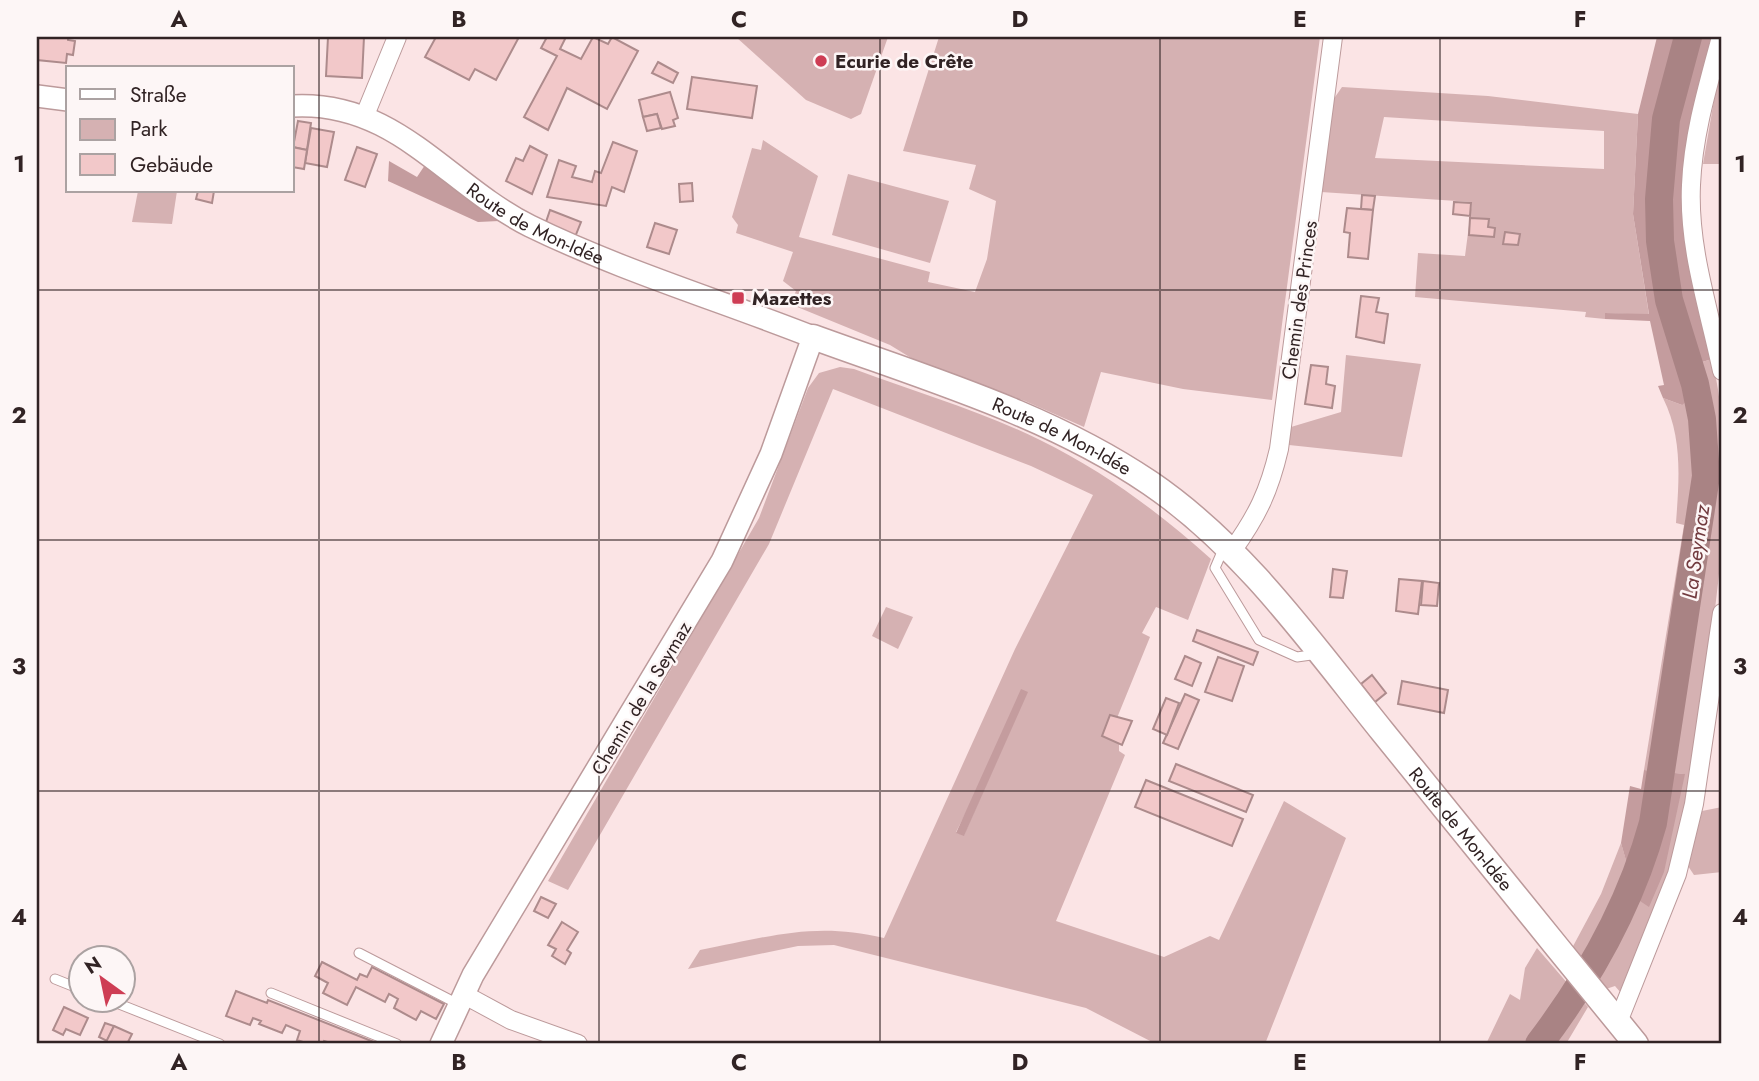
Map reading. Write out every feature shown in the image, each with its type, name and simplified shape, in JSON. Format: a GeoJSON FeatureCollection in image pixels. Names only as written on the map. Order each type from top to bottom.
{"type":"FeatureCollection","features":[{"type":"Feature","properties":{"kind":"main road","name":"Route de Mon-Idée"},"geometry":{"type":"LineString","coordinates":[[813,337],[988,400],[1056,429],[1152,484],[1228,548],[1319,654],[1636,1044]]}},
{"type":"Feature","properties":{"kind":"street"},"geometry":{"type":"LineString","coordinates":[[365,115],[397,37]]}},
{"type":"Feature","properties":{"kind":"street","name":"Chemin des Princes"},"geometry":{"type":"LineString","coordinates":[[1228,548],[1253,523],[1263,503],[1279,449],[1333,37]]}},
{"type":"Feature","properties":{"kind":"street"},"geometry":{"type":"LineString","coordinates":[[1721,37],[1698,131],[1691,195],[1698,266],[1722,371]]}},
{"type":"Feature","properties":{"kind":"street"},"geometry":{"type":"LineString","coordinates":[[37,96],[66,100]]}},
{"type":"Feature","properties":{"kind":"street","name":"Route de Mon-Idée"},"geometry":{"type":"LineString","coordinates":[[294,106],[323,106],[365,115],[393,131],[527,224],[813,337]]}},
{"type":"Feature","properties":{"kind":"street","name":"Chemin de la Seymaz"},"geometry":{"type":"LineString","coordinates":[[441,1044],[461,999],[722,561],[771,454],[813,337]]}},
{"type":"Feature","properties":{"kind":"street"},"geometry":{"type":"LineString","coordinates":[[1618,1021],[1677,874],[1693,804],[1722,613]]}},
{"type":"Feature","properties":{"kind":"street"},"geometry":{"type":"LineString","coordinates":[[461,999],[578,1044]]}},
{"type":"Feature","properties":{"kind":"lane"},"geometry":{"type":"LineString","coordinates":[[1228,548],[1215,568],[1259,640],[1297,657],[1319,654]]}},
{"type":"Feature","properties":{"kind":"lane"},"geometry":{"type":"LineString","coordinates":[[359,953],[461,999]]}},
{"type":"Feature","properties":{"kind":"lane"},"geometry":{"type":"LineString","coordinates":[[55,979],[66,983]]}},
{"type":"Feature","properties":{"kind":"lane"},"geometry":{"type":"LineString","coordinates":[[271,993],[397,1044]]}},
{"type":"Feature","properties":{"kind":"lane"},"geometry":{"type":"LineString","coordinates":[[136,1011],[220,1044]]}},
{"type":"Feature","properties":{"kind":"green space","name":"Ecurie de Crête"},"geometry":{"type":"Polygon","coordinates":[[[736,37],[888,37],[861,114],[851,119],[806,100],[736,37]]]}},
{"type":"Feature","properties":{"kind":"green space"},"geometry":{"type":"Polygon","coordinates":[[[939,37],[1320,37],[1272,400],[1183,389],[1101,372],[1084,427],[1025,401],[916,361],[890,345],[790,304],[796,291],[783,281],[793,252],[736,233],[738,225],[732,217],[752,148],[761,150],[763,140],[818,176],[799,237],[930,272],[928,282],[975,292],[987,259],[996,201],[969,189],[976,165],[903,151],[939,37]]]}},
{"type":"Feature","properties":{"kind":"green space"},"geometry":{"type":"Polygon","coordinates":[[[1722,54],[1722,164],[1703,164],[1722,54]]]}},
{"type":"Feature","properties":{"kind":"green space"},"geometry":{"type":"Polygon","coordinates":[[[1342,87],[1488,96],[1638,114],[1633,214],[1649,315],[1605,313],[1605,319],[1585,317],[1586,312],[1415,297],[1418,253],[1465,256],[1472,202],[1321,192],[1333,100],[1342,87]],[[1384,117],[1375,158],[1604,169],[1604,131],[1384,117]]]}},
{"type":"Feature","properties":{"kind":"green space"},"geometry":{"type":"Polygon","coordinates":[[[848,174],[949,201],[930,263],[832,235],[848,174]]]}},
{"type":"Feature","properties":{"kind":"green space"},"geometry":{"type":"Polygon","coordinates":[[[138,192],[177,192],[172,224],[132,222],[138,192]]]}},
{"type":"Feature","properties":{"kind":"green space"},"geometry":{"type":"Polygon","coordinates":[[[1346,355],[1421,364],[1402,457],[1289,445],[1291,427],[1341,412],[1346,355]]]}},
{"type":"Feature","properties":{"kind":"green space"},"geometry":{"type":"Polygon","coordinates":[[[1712,359],[1724,444],[1723,530],[1694,758],[1676,849],[1621,993],[1615,986],[1606,989],[1577,952],[1571,950],[1601,894],[1621,843],[1637,898],[1684,774],[1644,770],[1684,525],[1676,523],[1677,444],[1663,398],[1682,405],[1686,367],[1712,359]]]}},
{"type":"Feature","properties":{"kind":"green space"},"geometry":{"type":"Polygon","coordinates":[[[840,367],[854,369],[972,411],[1040,440],[1086,465],[1130,494],[1211,559],[1188,620],[1156,607],[1142,633],[1150,637],[1117,718],[1102,736],[1119,743],[1119,751],[1125,755],[1056,921],[1164,957],[1210,936],[1219,940],[1284,801],[1346,838],[1265,1044],[1156,1044],[1086,1008],[834,945],[798,946],[688,969],[700,950],[770,936],[835,931],[884,938],[1015,649],[1093,495],[1031,466],[833,389],[769,544],[568,890],[548,881],[759,518],[808,388],[819,373],[840,367]],[[1027,692],[956,832],[964,835],[1027,692]]]}},
{"type":"Feature","properties":{"kind":"green space"},"geometry":{"type":"Polygon","coordinates":[[[886,607],[913,617],[898,649],[872,636],[886,607]]]}},
{"type":"Feature","properties":{"kind":"green space"},"geometry":{"type":"Polygon","coordinates":[[[1722,807],[1722,872],[1694,875],[1688,866],[1702,811],[1722,807]]]}},
{"type":"Feature","properties":{"kind":"green space"},"geometry":{"type":"Polygon","coordinates":[[[1537,948],[1588,1007],[1566,1044],[1486,1044],[1510,994],[1520,1000],[1525,968],[1537,948]]]}},
{"type":"Feature","properties":{"kind":"shaded area"},"geometry":{"type":"Polygon","coordinates":[[[1657,37],[1711,37],[1688,141],[1712,359],[1686,367],[1694,395],[1682,405],[1663,398],[1658,386],[1664,385],[1650,321],[1605,319],[1605,313],[1649,314],[1633,214],[1638,114],[1657,37]]]}},
{"type":"Feature","properties":{"kind":"shaded area"},"geometry":{"type":"Polygon","coordinates":[[[389,161],[417,177],[425,165],[499,221],[478,222],[388,181],[389,161]]]}},
{"type":"Feature","properties":{"kind":"shaded area"},"geometry":{"type":"Polygon","coordinates":[[[1021,689],[1028,692],[964,836],[956,833],[1021,689]]]}},
{"type":"Feature","properties":{"kind":"shaded area"},"geometry":{"type":"Polygon","coordinates":[[[1644,770],[1685,774],[1664,872],[1649,907],[1637,899],[1621,843],[1630,786],[1641,789],[1644,770]]]}},
{"type":"Feature","properties":{"kind":"building"},"geometry":{"type":"Polygon","coordinates":[[[37,37],[68,37],[68,40],[75,41],[73,55],[67,54],[66,63],[37,60],[37,37]]]}},
{"type":"Feature","properties":{"kind":"building"},"geometry":{"type":"Polygon","coordinates":[[[328,37],[364,37],[362,78],[326,76],[328,37]]]}},
{"type":"Feature","properties":{"kind":"building"},"geometry":{"type":"Polygon","coordinates":[[[436,37],[519,37],[496,80],[475,69],[469,80],[425,57],[436,37]]]}},
{"type":"Feature","properties":{"kind":"building"},"geometry":{"type":"Polygon","coordinates":[[[547,37],[566,37],[560,49],[581,59],[593,37],[608,44],[612,37],[638,51],[607,109],[567,88],[548,130],[524,117],[557,56],[541,48],[547,37]]]}},
{"type":"Feature","properties":{"kind":"building"},"geometry":{"type":"Polygon","coordinates":[[[658,62],[678,73],[673,83],[652,73],[658,62]]]}},
{"type":"Feature","properties":{"kind":"building"},"geometry":{"type":"Polygon","coordinates":[[[692,77],[757,86],[752,118],[687,109],[692,77]]]}},
{"type":"Feature","properties":{"kind":"building"},"geometry":{"type":"Polygon","coordinates":[[[670,92],[678,118],[673,120],[675,126],[662,129],[657,114],[643,117],[639,100],[670,92]]]}},
{"type":"Feature","properties":{"kind":"building"},"geometry":{"type":"Polygon","coordinates":[[[657,114],[661,128],[647,131],[643,117],[657,114]]]}},
{"type":"Feature","properties":{"kind":"building"},"geometry":{"type":"Polygon","coordinates":[[[298,121],[311,123],[307,150],[294,147],[298,121]]]}},
{"type":"Feature","properties":{"kind":"building"},"geometry":{"type":"Polygon","coordinates":[[[311,128],[334,132],[327,167],[305,163],[311,128]]]}},
{"type":"Feature","properties":{"kind":"building"},"geometry":{"type":"Polygon","coordinates":[[[613,142],[637,151],[624,192],[612,187],[606,206],[547,197],[559,160],[576,166],[572,177],[592,182],[595,171],[601,173],[613,142]]]}},
{"type":"Feature","properties":{"kind":"building"},"geometry":{"type":"Polygon","coordinates":[[[530,146],[547,155],[532,194],[506,181],[516,158],[523,161],[530,146]]]}},
{"type":"Feature","properties":{"kind":"building"},"geometry":{"type":"Polygon","coordinates":[[[294,147],[307,150],[304,169],[294,167],[294,147]]]}},
{"type":"Feature","properties":{"kind":"building"},"geometry":{"type":"Polygon","coordinates":[[[357,147],[377,154],[365,187],[345,180],[357,147]]]}},
{"type":"Feature","properties":{"kind":"building"},"geometry":{"type":"Polygon","coordinates":[[[692,183],[693,201],[680,202],[679,184],[692,183]]]}},
{"type":"Feature","properties":{"kind":"building"},"geometry":{"type":"Polygon","coordinates":[[[198,192],[214,192],[212,203],[196,199],[198,192]]]}},
{"type":"Feature","properties":{"kind":"building"},"geometry":{"type":"Polygon","coordinates":[[[1362,195],[1375,196],[1373,210],[1361,209],[1362,195]]]}},
{"type":"Feature","properties":{"kind":"building"},"geometry":{"type":"Polygon","coordinates":[[[1454,202],[1471,203],[1470,216],[1453,214],[1454,202]]]}},
{"type":"Feature","properties":{"kind":"building"},"geometry":{"type":"Polygon","coordinates":[[[1347,208],[1373,210],[1368,259],[1348,257],[1350,233],[1344,232],[1347,208]]]}},
{"type":"Feature","properties":{"kind":"building"},"geometry":{"type":"Polygon","coordinates":[[[550,210],[581,222],[575,237],[545,225],[550,210]]]}},
{"type":"Feature","properties":{"kind":"building"},"geometry":{"type":"Polygon","coordinates":[[[1470,218],[1489,219],[1488,227],[1495,228],[1494,237],[1469,235],[1470,218]]]}},
{"type":"Feature","properties":{"kind":"building"},"geometry":{"type":"Polygon","coordinates":[[[655,223],[677,230],[669,254],[647,247],[655,223]]]}},
{"type":"Feature","properties":{"kind":"building"},"geometry":{"type":"Polygon","coordinates":[[[1505,232],[1520,234],[1518,245],[1503,244],[1505,232]]]}},
{"type":"Feature","properties":{"kind":"building"},"geometry":{"type":"Polygon","coordinates":[[[1361,296],[1379,298],[1376,312],[1388,314],[1384,343],[1356,337],[1361,296]]]}},
{"type":"Feature","properties":{"kind":"building"},"geometry":{"type":"Polygon","coordinates":[[[1311,365],[1328,367],[1326,384],[1335,386],[1332,408],[1305,404],[1311,365]]]}},
{"type":"Feature","properties":{"kind":"building"},"geometry":{"type":"Polygon","coordinates":[[[1333,569],[1347,571],[1343,598],[1330,597],[1333,569]]]}},
{"type":"Feature","properties":{"kind":"building"},"geometry":{"type":"Polygon","coordinates":[[[1399,579],[1422,581],[1418,614],[1396,611],[1399,579]]]}},
{"type":"Feature","properties":{"kind":"building"},"geometry":{"type":"Polygon","coordinates":[[[1423,581],[1439,583],[1437,606],[1421,605],[1423,581]]]}},
{"type":"Feature","properties":{"kind":"building"},"geometry":{"type":"Polygon","coordinates":[[[1197,630],[1258,652],[1253,665],[1193,641],[1197,630]]]}},
{"type":"Feature","properties":{"kind":"building"},"geometry":{"type":"Polygon","coordinates":[[[1185,656],[1201,663],[1192,686],[1175,679],[1185,656]]]}},
{"type":"Feature","properties":{"kind":"building"},"geometry":{"type":"Polygon","coordinates":[[[1218,657],[1244,666],[1232,701],[1205,692],[1218,657]]]}},
{"type":"Feature","properties":{"kind":"building"},"geometry":{"type":"Polygon","coordinates":[[[1372,675],[1386,693],[1375,702],[1361,684],[1372,675]]]}},
{"type":"Feature","properties":{"kind":"building"},"geometry":{"type":"Polygon","coordinates":[[[1402,681],[1448,690],[1444,713],[1398,704],[1402,681]]]}},
{"type":"Feature","properties":{"kind":"building"},"geometry":{"type":"Polygon","coordinates":[[[1185,694],[1199,700],[1178,749],[1163,743],[1185,694]]]}},
{"type":"Feature","properties":{"kind":"building"},"geometry":{"type":"Polygon","coordinates":[[[1166,698],[1179,703],[1167,735],[1153,729],[1166,698]]]}},
{"type":"Feature","properties":{"kind":"building"},"geometry":{"type":"Polygon","coordinates":[[[1110,715],[1132,721],[1122,745],[1102,736],[1110,715]]]}},
{"type":"Feature","properties":{"kind":"building"},"geometry":{"type":"Polygon","coordinates":[[[1176,764],[1253,795],[1246,812],[1169,781],[1176,764]]]}},
{"type":"Feature","properties":{"kind":"building"},"geometry":{"type":"Polygon","coordinates":[[[1146,780],[1243,819],[1232,846],[1135,807],[1146,780]]]}},
{"type":"Feature","properties":{"kind":"building"},"geometry":{"type":"Polygon","coordinates":[[[541,897],[556,904],[548,918],[534,911],[541,897]]]}},
{"type":"Feature","properties":{"kind":"building"},"geometry":{"type":"Polygon","coordinates":[[[562,922],[578,932],[567,950],[571,953],[565,964],[552,956],[556,949],[548,945],[562,922]]]}},
{"type":"Feature","properties":{"kind":"building"},"geometry":{"type":"Polygon","coordinates":[[[322,962],[357,980],[360,974],[367,977],[372,967],[444,1004],[436,1019],[421,1011],[416,1020],[394,1008],[398,999],[389,994],[385,1002],[356,987],[347,1005],[323,993],[328,983],[315,976],[322,962]]]}},
{"type":"Feature","properties":{"kind":"building"},"geometry":{"type":"Polygon","coordinates":[[[236,991],[267,1003],[268,1000],[379,1044],[334,1044],[324,1041],[322,1044],[309,1044],[297,1040],[300,1031],[286,1025],[282,1033],[259,1024],[261,1021],[253,1018],[250,1025],[226,1016],[236,991]]]}},
{"type":"Feature","properties":{"kind":"building"},"geometry":{"type":"Polygon","coordinates":[[[64,1007],[66,1014],[79,1014],[88,1018],[80,1035],[66,1029],[63,1035],[53,1030],[64,1007]]]}},
{"type":"Feature","properties":{"kind":"building"},"geometry":{"type":"Polygon","coordinates":[[[105,1023],[114,1026],[107,1041],[99,1037],[105,1023]]]}},
{"type":"Feature","properties":{"kind":"building"},"geometry":{"type":"Polygon","coordinates":[[[114,1026],[132,1034],[127,1044],[105,1044],[114,1026]]]}},
{"type":"Feature","properties":{"kind":"waterway","name":"La Seymaz"},"geometry":{"type":"LineString","coordinates":[[1539,1044],[1558,1019],[1607,938],[1633,882],[1653,823],[1706,476],[1702,419],[1695,384],[1669,300],[1660,241],[1659,199],[1666,119],[1688,37]]}},
{"type":"Feature","properties":{"kind":"place","name":"Ecurie de Crête"},"geometry":{"type":"Point","coordinates":[821,61]}},
{"type":"Feature","properties":{"kind":"place","name":"Mazettes"},"geometry":{"type":"Point","coordinates":[738,298]}}]}
